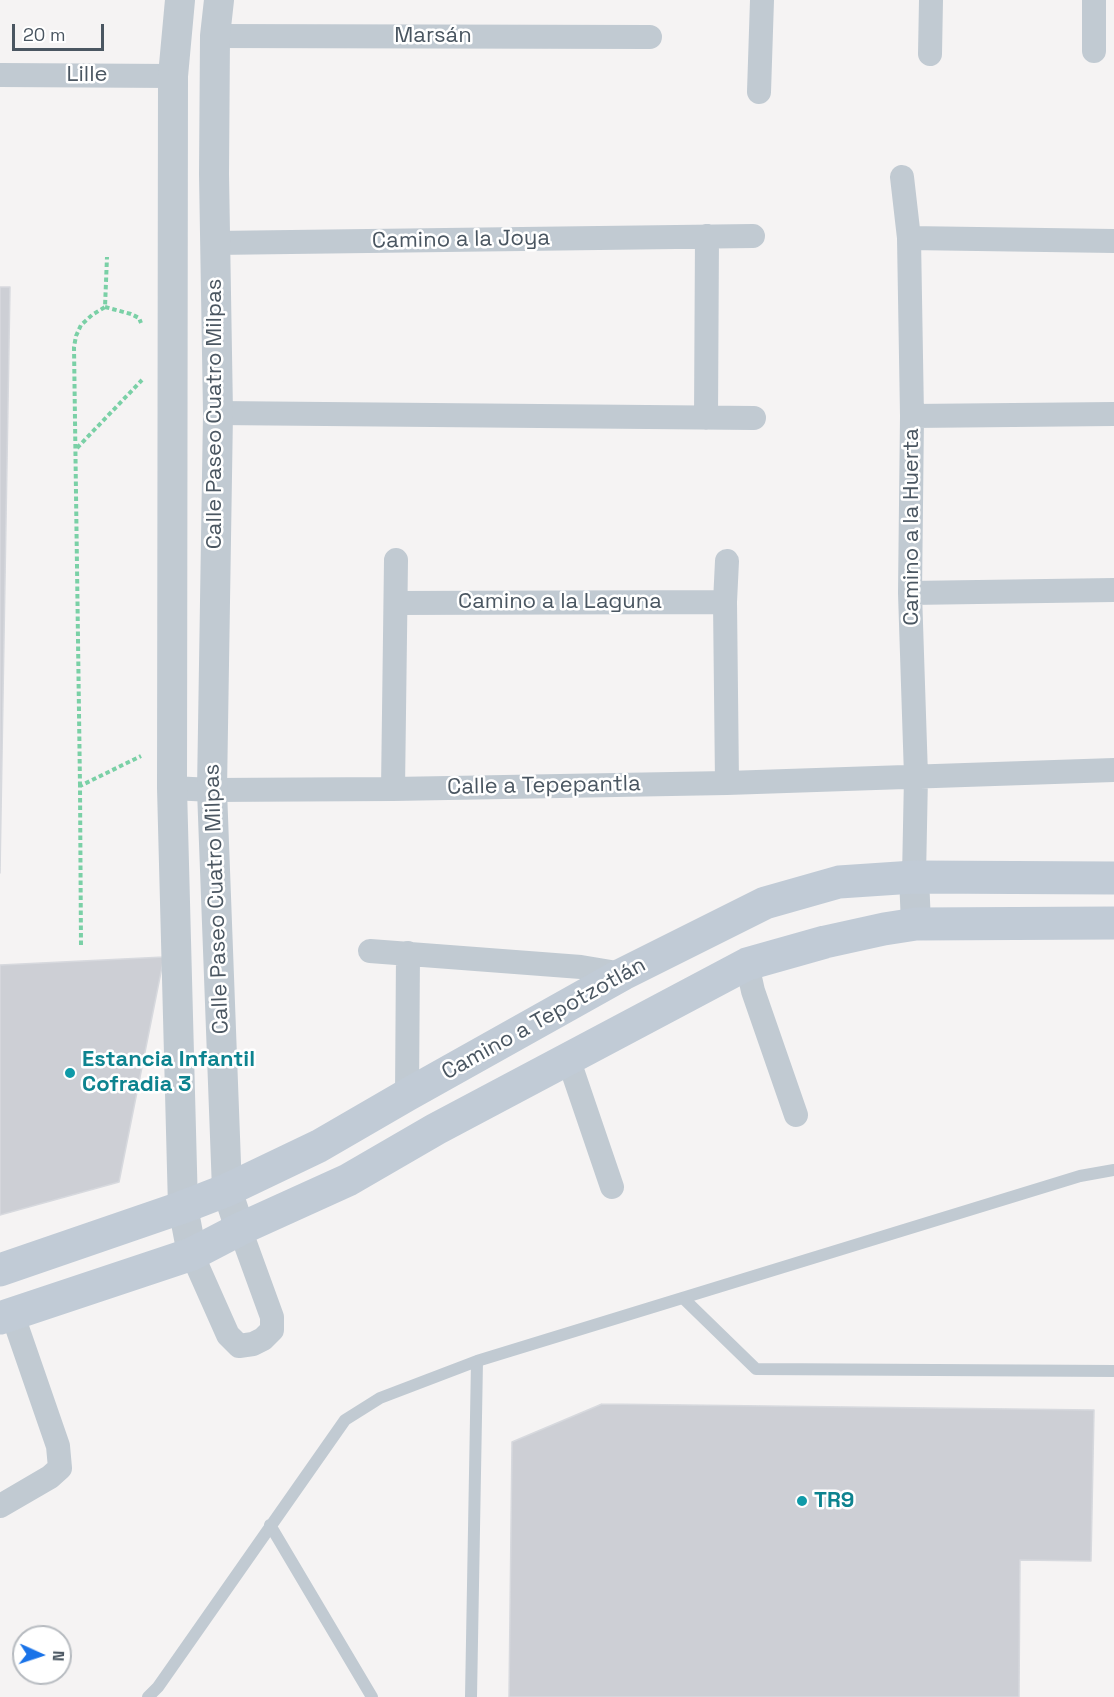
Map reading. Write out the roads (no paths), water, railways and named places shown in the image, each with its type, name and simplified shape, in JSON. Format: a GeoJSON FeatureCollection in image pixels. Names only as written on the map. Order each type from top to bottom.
{"type":"FeatureCollection","features":[{"type":"Feature","properties":{"kind":"main road","name":"Camino a Tepotzotlán"},"geometry":{"type":"LineString","coordinates":[[0,1270],[227,1190],[319,1146],[622,975],[765,903],[839,882],[914,877],[1114,878]]}},
{"type":"Feature","properties":{"kind":"main road","name":"Camino a Tepotzotlán"},"geometry":{"type":"LineString","coordinates":[[6,1316],[192,1254],[240,1229],[348,1180],[436,1129],[747,964],[825,942],[916,924],[1114,923]]}},
{"type":"Feature","properties":{"kind":"street","name":"Calle Paseo Cuatro Milpas"},"geometry":{"type":"LineString","coordinates":[[180,0],[173,76],[172,174],[172,788],[183,1207],[192,1254],[228,1335],[239,1346],[253,1344],[263,1339],[272,1329],[272,1317],[227,1190],[212,790],[218,412],[213,174],[215,36],[219,0]]}},
{"type":"Feature","properties":{"kind":"street"},"geometry":{"type":"LineString","coordinates":[[759,92],[762,0]]}},
{"type":"Feature","properties":{"kind":"street"},"geometry":{"type":"LineString","coordinates":[[930,54],[931,0]]}},
{"type":"Feature","properties":{"kind":"street"},"geometry":{"type":"LineString","coordinates":[[1094,0],[1094,51]]}},
{"type":"Feature","properties":{"kind":"street","name":"Marsán"},"geometry":{"type":"LineString","coordinates":[[215,36],[650,37]]}},
{"type":"Feature","properties":{"kind":"street","name":"Lille"},"geometry":{"type":"LineString","coordinates":[[0,75],[173,76]]}},
{"type":"Feature","properties":{"kind":"street"},"geometry":{"type":"LineString","coordinates":[[172,174],[213,174]]}},
{"type":"Feature","properties":{"kind":"street","name":"Camino a la Huerta"},"geometry":{"type":"LineString","coordinates":[[902,177],[909,238],[912,416],[910,593],[916,776],[914,877]]}},
{"type":"Feature","properties":{"kind":"street"},"geometry":{"type":"LineString","coordinates":[[706,418],[707,236]]}},
{"type":"Feature","properties":{"kind":"street","name":"Camino a la Joya"},"geometry":{"type":"LineString","coordinates":[[214,243],[753,236]]}},
{"type":"Feature","properties":{"kind":"street"},"geometry":{"type":"LineString","coordinates":[[909,238],[1114,241]]}},
{"type":"Feature","properties":{"kind":"street"},"geometry":{"type":"LineString","coordinates":[[218,412],[754,418]]}},
{"type":"Feature","properties":{"kind":"street"},"geometry":{"type":"LineString","coordinates":[[912,416],[1114,414]]}},
{"type":"Feature","properties":{"kind":"street"},"geometry":{"type":"LineString","coordinates":[[393,789],[396,560]]}},
{"type":"Feature","properties":{"kind":"street"},"geometry":{"type":"LineString","coordinates":[[727,561],[725,602],[727,783]]}},
{"type":"Feature","properties":{"kind":"street"},"geometry":{"type":"LineString","coordinates":[[910,593],[1114,590]]}},
{"type":"Feature","properties":{"kind":"street","name":"Camino a la Laguna"},"geometry":{"type":"LineString","coordinates":[[396,603],[725,602]]}},
{"type":"Feature","properties":{"kind":"street","name":"Calle a Tepepantla"},"geometry":{"type":"LineString","coordinates":[[172,788],[212,790],[393,789],[727,783],[1114,770]]}},
{"type":"Feature","properties":{"kind":"street"},"geometry":{"type":"LineString","coordinates":[[914,877],[916,924]]}},
{"type":"Feature","properties":{"kind":"street"},"geometry":{"type":"LineString","coordinates":[[370,951],[581,967],[622,975]]}},
{"type":"Feature","properties":{"kind":"street"},"geometry":{"type":"LineString","coordinates":[[407,1095],[408,953]]}},
{"type":"Feature","properties":{"kind":"street"},"geometry":{"type":"LineString","coordinates":[[747,964],[753,991],[796,1115]]}},
{"type":"Feature","properties":{"kind":"street"},"geometry":{"type":"LineString","coordinates":[[568,1058],[612,1187]]}},
{"type":"Feature","properties":{"kind":"street"},"geometry":{"type":"LineString","coordinates":[[0,1506],[50,1477],[60,1467],[58,1446],[6,1316]]}},
{"type":"Feature","properties":{"kind":"lane"},"geometry":{"type":"LineString","coordinates":[[148,1697],[164,1678],[345,1420],[380,1398],[477,1361],[1080,1176],[1114,1170]]}},
{"type":"Feature","properties":{"kind":"lane"},"geometry":{"type":"LineString","coordinates":[[683,1298],[756,1369],[1114,1371]]}},
{"type":"Feature","properties":{"kind":"lane"},"geometry":{"type":"LineString","coordinates":[[471,1697],[477,1361]]}},
{"type":"Feature","properties":{"kind":"lane"},"geometry":{"type":"LineString","coordinates":[[270,1524],[372,1697]]}},
{"type":"Feature","properties":{"kind":"place","name":"Estancia Infantil Cofradia 3"},"geometry":{"type":"Point","coordinates":[70,1073]}},
{"type":"Feature","properties":{"kind":"place","name":"TR9"},"geometry":{"type":"Point","coordinates":[802,1501]}}]}
